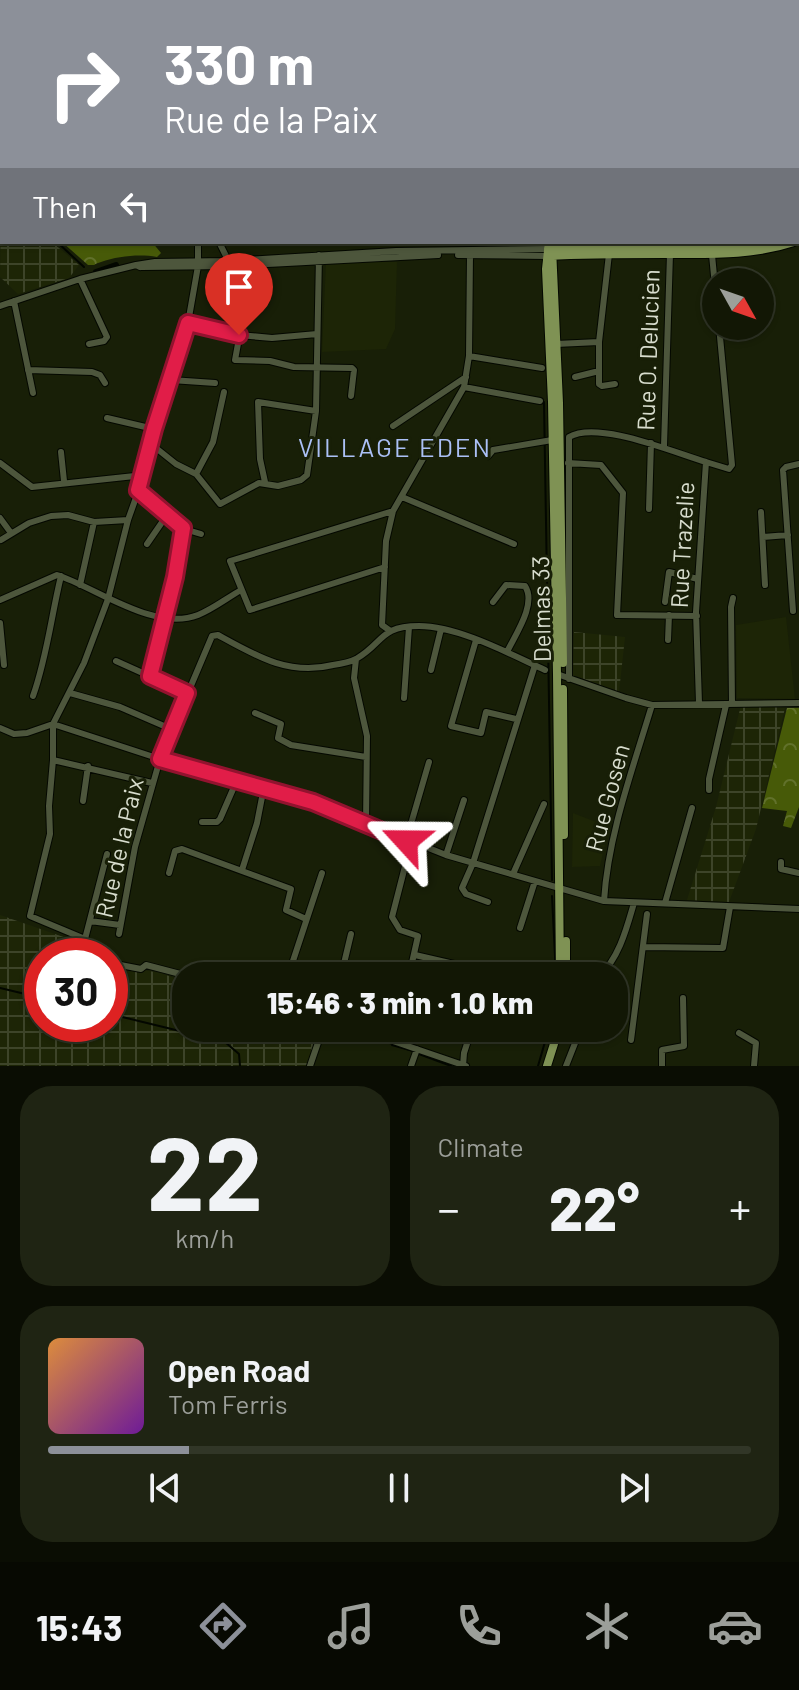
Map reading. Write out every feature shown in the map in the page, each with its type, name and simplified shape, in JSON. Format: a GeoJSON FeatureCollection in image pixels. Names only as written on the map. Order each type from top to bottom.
{"type":"FeatureCollection","features":[{"type":"Feature","properties":{"kind":"main road"},"geometry":{"type":"LineString","coordinates":[[549,249],[609,254],[727,244],[768,244]]}},
{"type":"Feature","properties":{"kind":"main road"},"geometry":{"type":"LineString","coordinates":[[549,249],[576,245],[670,248],[712,255],[768,244]]}},
{"type":"Feature","properties":{"kind":"main road","name":"Delmas 33"},"geometry":{"type":"LineString","coordinates":[[549,249],[560,417],[563,962]]}},
{"type":"Feature","properties":{"kind":"main road","name":"Delmas 33"},"geometry":{"type":"LineString","coordinates":[[549,249],[552,440],[563,677]]}},
{"type":"Feature","properties":{"kind":"main road"},"geometry":{"type":"LineString","coordinates":[[545,1066],[552,1042]]}},
{"type":"Feature","properties":{"kind":"street"},"geometry":{"type":"LineString","coordinates":[[83,938],[30,916],[50,834],[53,724],[70,693],[108,599],[154,429],[188,323],[198,244]]}},
{"type":"Feature","properties":{"kind":"street"},"geometry":{"type":"LineString","coordinates":[[220,244],[229,263]]}},
{"type":"Feature","properties":{"kind":"street","name":"Rue O. Delucien"},"geometry":{"type":"LineString","coordinates":[[664,446],[670,248]]}},
{"type":"Feature","properties":{"kind":"street"},"geometry":{"type":"LineString","coordinates":[[0,306],[80,279],[136,265],[229,263],[416,251],[470,254],[549,249]]}},
{"type":"Feature","properties":{"kind":"street"},"geometry":{"type":"LineString","coordinates":[[389,630],[382,625],[386,541],[393,511],[464,387],[469,356],[470,254]]}},
{"type":"Feature","properties":{"kind":"street"},"geometry":{"type":"LineString","coordinates":[[609,254],[599,342],[599,371],[600,385],[615,384]]}},
{"type":"Feature","properties":{"kind":"street"},"geometry":{"type":"LineString","coordinates":[[712,255],[713,268]]}},
{"type":"Feature","properties":{"kind":"street"},"geometry":{"type":"LineString","coordinates":[[151,444],[176,464],[196,474],[220,504],[259,483],[278,486],[301,480],[307,475],[316,411],[319,257]]}},
{"type":"Feature","properties":{"kind":"street"},"geometry":{"type":"LineString","coordinates":[[80,279],[107,337],[104,341],[89,344]]}},
{"type":"Feature","properties":{"kind":"street"},"geometry":{"type":"LineString","coordinates":[[249,284],[235,360],[270,361],[294,367],[354,369],[351,396]]}},
{"type":"Feature","properties":{"kind":"street"},"geometry":{"type":"LineString","coordinates":[[14,301],[33,393]]}},
{"type":"Feature","properties":{"kind":"street"},"geometry":{"type":"LineString","coordinates":[[188,323],[239,335],[272,338],[317,334]]}},
{"type":"Feature","properties":{"kind":"street","name":"Rue Trazelie"},"geometry":{"type":"LineString","coordinates":[[699,703],[698,579],[706,462],[725,470],[732,465],[720,340]]}},
{"type":"Feature","properties":{"kind":"street"},"geometry":{"type":"LineString","coordinates":[[556,344],[599,342]]}},
{"type":"Feature","properties":{"kind":"street"},"geometry":{"type":"LineString","coordinates":[[469,356],[542,368]]}},
{"type":"Feature","properties":{"kind":"street"},"geometry":{"type":"LineString","coordinates":[[28,370],[92,372],[100,375],[105,383]]}},
{"type":"Feature","properties":{"kind":"street"},"geometry":{"type":"LineString","coordinates":[[575,377],[599,371]]}},
{"type":"Feature","properties":{"kind":"street"},"geometry":{"type":"LineString","coordinates":[[393,426],[466,377]]}},
{"type":"Feature","properties":{"kind":"street"},"geometry":{"type":"LineString","coordinates":[[171,380],[215,383]]}},
{"type":"Feature","properties":{"kind":"street"},"geometry":{"type":"LineString","coordinates":[[464,387],[540,401]]}},
{"type":"Feature","properties":{"kind":"street"},"geometry":{"type":"LineString","coordinates":[[196,474],[213,442],[224,392]]}},
{"type":"Feature","properties":{"kind":"street"},"geometry":{"type":"LineString","coordinates":[[265,482],[260,459],[258,402],[316,411]]}},
{"type":"Feature","properties":{"kind":"street"},"geometry":{"type":"LineString","coordinates":[[107,418],[154,429]]}},
{"type":"Feature","properties":{"kind":"street"},"geometry":{"type":"LineString","coordinates":[[706,462],[651,443],[583,433],[569,437],[563,677],[652,705],[799,703]]}},
{"type":"Feature","properties":{"kind":"street"},"geometry":{"type":"LineString","coordinates":[[488,456],[493,450],[552,440]]}},
{"type":"Feature","properties":{"kind":"street"},"geometry":{"type":"LineString","coordinates":[[649,509],[651,443]]}},
{"type":"Feature","properties":{"kind":"street"},"geometry":{"type":"LineString","coordinates":[[61,452],[64,481]]}},
{"type":"Feature","properties":{"kind":"street"},"geometry":{"type":"LineString","coordinates":[[0,463],[28,486],[144,475]]}},
{"type":"Feature","properties":{"kind":"street"},"geometry":{"type":"LineString","coordinates":[[568,463],[601,465],[623,493],[616,613],[619,616],[697,616]]}},
{"type":"Feature","properties":{"kind":"street"},"geometry":{"type":"LineString","coordinates":[[793,611],[784,468],[799,464]]}},
{"type":"Feature","properties":{"kind":"street"},"geometry":{"type":"LineString","coordinates":[[138,490],[183,528],[201,534]]}},
{"type":"Feature","properties":{"kind":"street"},"geometry":{"type":"LineString","coordinates":[[402,497],[514,544]]}},
{"type":"Feature","properties":{"kind":"street"},"geometry":{"type":"LineString","coordinates":[[385,567],[250,610],[230,561],[393,511]]}},
{"type":"Feature","properties":{"kind":"street"},"geometry":{"type":"LineString","coordinates":[[761,512],[765,585]]}},
{"type":"Feature","properties":{"kind":"street"},"geometry":{"type":"LineString","coordinates":[[1,540],[51,516],[68,515],[94,522],[128,520]]}},
{"type":"Feature","properties":{"kind":"street"},"geometry":{"type":"LineString","coordinates":[[147,544],[167,515]]}},
{"type":"Feature","properties":{"kind":"street"},"geometry":{"type":"LineString","coordinates":[[0,518],[11,533]]}},
{"type":"Feature","properties":{"kind":"street"},"geometry":{"type":"LineString","coordinates":[[80,585],[94,522]]}},
{"type":"Feature","properties":{"kind":"street"},"geometry":{"type":"LineString","coordinates":[[150,676],[183,528]]}},
{"type":"Feature","properties":{"kind":"street"},"geometry":{"type":"LineString","coordinates":[[763,537],[788,535]]}},
{"type":"Feature","properties":{"kind":"street"},"geometry":{"type":"LineString","coordinates":[[665,602],[669,572],[698,579]]}},
{"type":"Feature","properties":{"kind":"street"},"geometry":{"type":"LineString","coordinates":[[0,600],[52,576],[61,576],[131,609],[165,617],[198,615],[241,590]]}},
{"type":"Feature","properties":{"kind":"street"},"geometry":{"type":"LineString","coordinates":[[33,696],[48,648],[50,623],[61,576]]}},
{"type":"Feature","properties":{"kind":"street"},"geometry":{"type":"LineString","coordinates":[[493,602],[506,585],[525,586],[529,593],[529,604],[507,652]]}},
{"type":"Feature","properties":{"kind":"street"},"geometry":{"type":"LineString","coordinates":[[709,790],[709,779],[729,704],[733,598]]}},
{"type":"Feature","properties":{"kind":"street"},"geometry":{"type":"LineString","coordinates":[[668,640],[669,615]]}},
{"type":"Feature","properties":{"kind":"street"},"geometry":{"type":"LineString","coordinates":[[0,623],[4,665]]}},
{"type":"Feature","properties":{"kind":"street"},"geometry":{"type":"LineString","coordinates":[[404,698],[409,627]]}},
{"type":"Feature","properties":{"kind":"street"},"geometry":{"type":"LineString","coordinates":[[366,824],[367,728],[357,699],[354,678],[356,659],[389,630],[409,627],[441,629],[507,652],[545,670]]}},
{"type":"Feature","properties":{"kind":"street"},"geometry":{"type":"LineString","coordinates":[[431,670],[441,629]]}},
{"type":"Feature","properties":{"kind":"street","name":"Rue de la Paix"},"geometry":{"type":"LineString","coordinates":[[119,934],[135,847],[152,783],[171,729],[211,637],[218,635],[250,653],[299,670],[356,659]]}},
{"type":"Feature","properties":{"kind":"street"},"geometry":{"type":"LineString","coordinates":[[476,640],[451,726],[481,733],[486,712],[516,719]]}},
{"type":"Feature","properties":{"kind":"street"},"geometry":{"type":"LineString","coordinates":[[116,661],[187,693]]}},
{"type":"Feature","properties":{"kind":"street"},"geometry":{"type":"LineString","coordinates":[[488,902],[466,894],[462,888],[473,863],[535,665]]}},
{"type":"Feature","properties":{"kind":"street"},"geometry":{"type":"LineString","coordinates":[[70,693],[120,707],[171,729]]}},
{"type":"Feature","properties":{"kind":"street","name":"Rue Gosen"},"geometry":{"type":"LineString","coordinates":[[604,901],[605,877],[623,802],[652,705]]}},
{"type":"Feature","properties":{"kind":"street"},"geometry":{"type":"LineString","coordinates":[[255,713],[281,724],[278,738],[291,745],[366,757]]}},
{"type":"Feature","properties":{"kind":"street"},"geometry":{"type":"LineString","coordinates":[[0,728],[14,734],[53,724],[160,759],[313,802],[446,855],[604,901],[799,909]]}},
{"type":"Feature","properties":{"kind":"street"},"geometry":{"type":"LineString","coordinates":[[53,760],[152,783]]}},
{"type":"Feature","properties":{"kind":"street"},"geometry":{"type":"LineString","coordinates":[[413,962],[418,936],[400,930],[392,917],[429,762]]}},
{"type":"Feature","properties":{"kind":"street"},"geometry":{"type":"LineString","coordinates":[[83,801],[88,766]]}},
{"type":"Feature","properties":{"kind":"street"},"geometry":{"type":"LineString","coordinates":[[202,822],[217,822],[223,815],[237,780]]}},
{"type":"Feature","properties":{"kind":"street"},"geometry":{"type":"LineString","coordinates":[[242,870],[257,823],[264,787]]}},
{"type":"Feature","properties":{"kind":"street"},"geometry":{"type":"LineString","coordinates":[[446,855],[464,800]]}},
{"type":"Feature","properties":{"kind":"street"},"geometry":{"type":"LineString","coordinates":[[513,874],[544,804]]}},
{"type":"Feature","properties":{"kind":"street"},"geometry":{"type":"LineString","coordinates":[[665,903],[692,808]]}},
{"type":"Feature","properties":{"kind":"street"},"geometry":{"type":"LineString","coordinates":[[169,873],[177,849],[242,870],[291,889],[286,910],[306,919]]}},
{"type":"Feature","properties":{"kind":"street"},"geometry":{"type":"LineString","coordinates":[[85,938],[107,854]]}},
{"type":"Feature","properties":{"kind":"street"},"geometry":{"type":"LineString","coordinates":[[781,862],[781,869],[799,873]]}},
{"type":"Feature","properties":{"kind":"street"},"geometry":{"type":"LineString","coordinates":[[292,962],[322,873]]}},
{"type":"Feature","properties":{"kind":"street"},"geometry":{"type":"LineString","coordinates":[[520,928],[535,881]]}},
{"type":"Feature","properties":{"kind":"street"},"geometry":{"type":"LineString","coordinates":[[611,962],[634,903]]}},
{"type":"Feature","properties":{"kind":"street"},"geometry":{"type":"LineString","coordinates":[[644,947],[723,948],[730,907]]}},
{"type":"Feature","properties":{"kind":"street"},"geometry":{"type":"LineString","coordinates":[[631,1040],[647,914]]}},
{"type":"Feature","properties":{"kind":"street"},"geometry":{"type":"LineString","coordinates":[[90,921],[120,925]]}},
{"type":"Feature","properties":{"kind":"street"},"geometry":{"type":"LineString","coordinates":[[344,962],[351,934]]}},
{"type":"Feature","properties":{"kind":"street"},"geometry":{"type":"LineString","coordinates":[[415,955],[445,962]]}},
{"type":"Feature","properties":{"kind":"street"},"geometry":{"type":"LineString","coordinates":[[128,966],[141,969],[146,965],[172,972]]}},
{"type":"Feature","properties":{"kind":"street"},"geometry":{"type":"LineString","coordinates":[[662,1066],[662,1050],[684,1046],[683,998]]}},
{"type":"Feature","properties":{"kind":"street"},"geometry":{"type":"LineString","coordinates":[[739,1033],[757,1044],[754,1066]]}},
{"type":"Feature","properties":{"kind":"street"},"geometry":{"type":"LineString","coordinates":[[310,1066],[318,1042]]}},
{"type":"Feature","properties":{"kind":"street"},"geometry":{"type":"LineString","coordinates":[[398,1042],[464,1066],[468,1042]]}},
{"type":"Feature","properties":{"kind":"street"},"geometry":{"type":"LineString","coordinates":[[566,1066],[575,1042]]}},
{"type":"Feature","properties":{"kind":"street"},"geometry":{"type":"LineString","coordinates":[[411,1066],[417,1049]]}},
{"type":"Feature","properties":{"kind":"shaded area"},"geometry":{"type":"Polygon","coordinates":[[[0,244],[54,244],[79,265],[69,278],[18,294],[0,277],[0,244]]]}},
{"type":"Feature","properties":{"kind":"shaded area"},"geometry":{"type":"Polygon","coordinates":[[[326,262],[397,262],[395,329],[386,349],[322,352],[326,262]]]}},
{"type":"Feature","properties":{"kind":"shaded area"},"geometry":{"type":"Polygon","coordinates":[[[786,617],[795,699],[737,698],[736,625],[786,617]]]}},
{"type":"Feature","properties":{"kind":"shaded area"},"geometry":{"type":"Polygon","coordinates":[[[574,632],[625,637],[619,692],[573,675],[574,632]]]}},
{"type":"Feature","properties":{"kind":"shaded area"},"geometry":{"type":"Polygon","coordinates":[[[741,705],[785,708],[756,829],[729,902],[687,900],[716,807],[741,705]]]}},
{"type":"Feature","properties":{"kind":"shaded area"},"geometry":{"type":"Polygon","coordinates":[[[573,813],[609,827],[600,866],[572,867],[573,813]]]}},
{"type":"Feature","properties":{"kind":"shaded area"},"geometry":{"type":"Polygon","coordinates":[[[0,915],[67,938],[24,938],[24,1042],[128,1042],[128,967],[172,977],[172,1042],[320,1042],[311,1066],[0,1066],[0,915]]]}},
{"type":"Feature","properties":{"kind":"green space"},"geometry":{"type":"Polygon","coordinates":[[[64,244],[154,244],[161,253],[157,257],[129,256],[88,265],[64,244]]]}},
{"type":"Feature","properties":{"kind":"green space"},"geometry":{"type":"Polygon","coordinates":[[[787,708],[799,708],[799,807],[791,828],[783,826],[787,811],[762,808],[787,708]]]}},
{"type":"Feature","properties":{"kind":"waterway"},"geometry":{"type":"LineString","coordinates":[[59,244],[84,267]]}},
{"type":"Feature","properties":{"kind":"waterway"},"geometry":{"type":"LineString","coordinates":[[96,272],[116,265]]}},
{"type":"Feature","properties":{"kind":"waterway"},"geometry":{"type":"LineString","coordinates":[[544,402],[552,880]]}},
{"type":"Feature","properties":{"kind":"waterway"},"geometry":{"type":"LineString","coordinates":[[552,896],[555,962]]}},
{"type":"Feature","properties":{"kind":"waterway"},"geometry":{"type":"LineString","coordinates":[[0,988],[24,994]]}},
{"type":"Feature","properties":{"kind":"waterway"},"geometry":{"type":"LineString","coordinates":[[128,1018],[225,1042],[239,1054],[240,1066]]}},
{"type":"Feature","properties":{"kind":"waterway"},"geometry":{"type":"LineString","coordinates":[[538,1066],[545,1042]]}},
{"type":"Feature","properties":{"kind":"waterway"},"geometry":{"type":"LineString","coordinates":[[392,1045],[413,1051]]}},
{"type":"Feature","properties":{"kind":"waterway"},"geometry":{"type":"LineString","coordinates":[[419,1054],[451,1066]]}},
{"type":"Feature","properties":{"kind":"district","name":"VILLAGE EDEN"},"geometry":{"type":"Point","coordinates":[395,448]}},
{"type":"Feature","properties":{"kind":"route"},"geometry":{"type":"LineString","coordinates":[[239,335],[188,323],[138,490],[183,528],[175,577],[150,676],[187,693],[160,759],[313,802],[406,841]]}}]}
